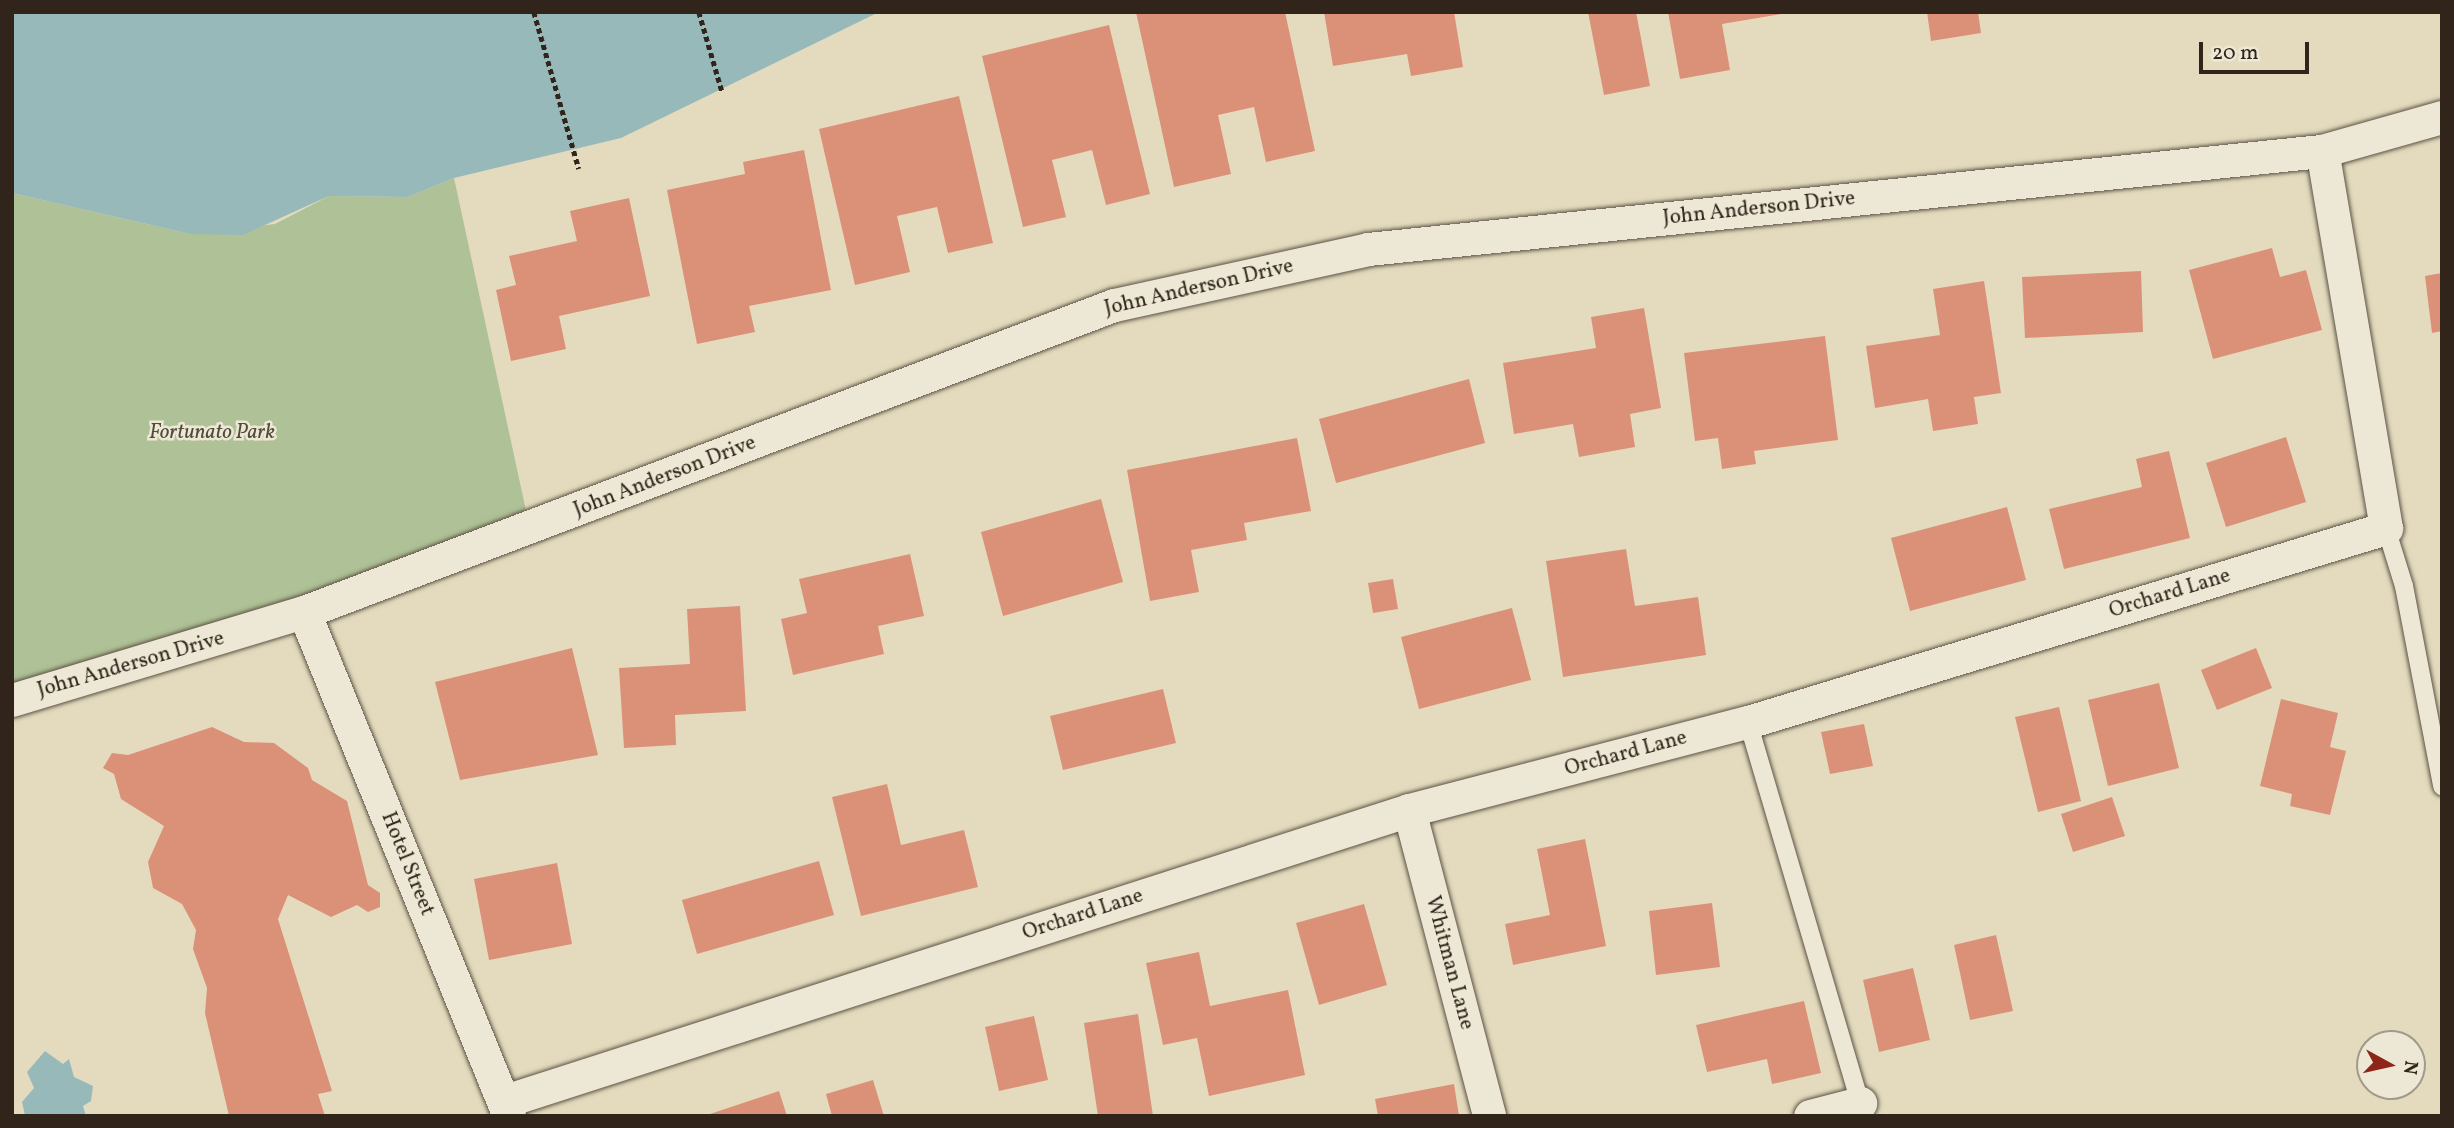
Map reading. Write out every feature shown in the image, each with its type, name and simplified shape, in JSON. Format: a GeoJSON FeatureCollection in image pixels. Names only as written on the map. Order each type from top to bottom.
{"type":"FeatureCollection","features":[{"type":"Feature","properties":{"kind":"street","name":"John Anderson Drive"},"geometry":{"type":"LineString","coordinates":[[12,700],[304,612],[1114,306],[1368,249],[2322,151],[2442,117]]}},
{"type":"Feature","properties":{"kind":"street"},"geometry":{"type":"LineString","coordinates":[[2322,151],[2386,528]]}},
{"type":"Feature","properties":{"kind":"street","name":"Orchard Lane"},"geometry":{"type":"LineString","coordinates":[[507,1109],[1409,810],[1748,722],[2386,528]]}},
{"type":"Feature","properties":{"kind":"street","name":"Hotel Street"},"geometry":{"type":"LineString","coordinates":[[304,612],[507,1109]]}},
{"type":"Feature","properties":{"kind":"street","name":"Whitman Lane"},"geometry":{"type":"LineString","coordinates":[[1409,810],[1489,1116]]}},
{"type":"Feature","properties":{"kind":"street"},"geometry":{"type":"LineString","coordinates":[[1810,1116],[1860,1102]]}},
{"type":"Feature","properties":{"kind":"lane"},"geometry":{"type":"LineString","coordinates":[[2386,528],[2404,586],[2442,786]]}},
{"type":"Feature","properties":{"kind":"lane"},"geometry":{"type":"LineString","coordinates":[[1748,722],[1860,1102]]}},
{"type":"Feature","properties":{"kind":"path"},"geometry":{"type":"LineString","coordinates":[[534,12],[579,169]]}},
{"type":"Feature","properties":{"kind":"path"},"geometry":{"type":"LineString","coordinates":[[699,12],[722,91]]}},
{"type":"Feature","properties":{"kind":"green space","name":"Fortunato Park"},"geometry":{"type":"Polygon","coordinates":[[[454,178],[530,529],[12,700],[12,193],[190,234],[275,224],[329,196],[408,197],[454,178]]]}},
{"type":"Feature","properties":{"kind":"water"},"geometry":{"type":"Polygon","coordinates":[[[12,12],[879,12],[621,138],[454,178],[408,197],[329,196],[243,235],[190,234],[12,193],[12,12]]]}},
{"type":"Feature","properties":{"kind":"water"},"geometry":{"type":"Polygon","coordinates":[[[45,1051],[63,1064],[69,1059],[74,1077],[93,1086],[91,1101],[83,1106],[86,1116],[25,1116],[22,1102],[34,1088],[27,1072],[45,1051]]]}},
{"type":"Feature","properties":{"kind":"building"},"geometry":{"type":"Polygon","coordinates":[[[1136,12],[1285,12],[1315,151],[1266,162],[1254,107],[1218,115],[1231,174],[1174,187],[1136,12]]]}},
{"type":"Feature","properties":{"kind":"building"},"geometry":{"type":"Polygon","coordinates":[[[1324,12],[1454,12],[1463,67],[1411,76],[1407,54],[1333,66],[1324,12]]]}},
{"type":"Feature","properties":{"kind":"building"},"geometry":{"type":"Polygon","coordinates":[[[1588,12],[1636,12],[1650,86],[1604,95],[1588,12]]]}},
{"type":"Feature","properties":{"kind":"building"},"geometry":{"type":"Polygon","coordinates":[[[1668,12],[1781,14],[1722,24],[1730,70],[1680,79],[1668,12]]]}},
{"type":"Feature","properties":{"kind":"building"},"geometry":{"type":"Polygon","coordinates":[[[1927,12],[1978,12],[1981,33],[1931,41],[1927,12]]]}},
{"type":"Feature","properties":{"kind":"building"},"geometry":{"type":"Polygon","coordinates":[[[1109,25],[1150,194],[1106,205],[1092,150],[1052,160],[1066,217],[1023,227],[982,56],[1109,25]]]}},
{"type":"Feature","properties":{"kind":"building"},"geometry":{"type":"Polygon","coordinates":[[[959,96],[993,243],[948,253],[937,207],[897,216],[910,272],[855,285],[819,129],[959,96]]]}},
{"type":"Feature","properties":{"kind":"building"},"geometry":{"type":"Polygon","coordinates":[[[804,150],[831,290],[749,306],[755,332],[697,344],[667,190],[745,174],[743,162],[804,150]]]}},
{"type":"Feature","properties":{"kind":"building"},"geometry":{"type":"Polygon","coordinates":[[[629,198],[650,296],[559,316],[566,349],[511,361],[496,290],[516,285],[509,256],[577,241],[570,211],[629,198]]]}},
{"type":"Feature","properties":{"kind":"building"},"geometry":{"type":"Polygon","coordinates":[[[2272,248],[2280,277],[2306,270],[2322,330],[2213,359],[2189,270],[2272,248]]]}},
{"type":"Feature","properties":{"kind":"building"},"geometry":{"type":"Polygon","coordinates":[[[2141,271],[2143,332],[2025,338],[2022,277],[2141,271]]]}},
{"type":"Feature","properties":{"kind":"building"},"geometry":{"type":"Polygon","coordinates":[[[2442,273],[2442,331],[2432,333],[2425,276],[2442,273]]]}},
{"type":"Feature","properties":{"kind":"building"},"geometry":{"type":"Polygon","coordinates":[[[1984,281],[2001,393],[1974,397],[1978,424],[1933,431],[1928,399],[1875,408],[1866,346],[1940,335],[1933,289],[1984,281]]]}},
{"type":"Feature","properties":{"kind":"building"},"geometry":{"type":"Polygon","coordinates":[[[1644,308],[1661,408],[1630,414],[1635,447],[1579,457],[1573,424],[1514,434],[1503,363],[1596,348],[1591,317],[1644,308]]]}},
{"type":"Feature","properties":{"kind":"building"},"geometry":{"type":"Polygon","coordinates":[[[1825,336],[1838,440],[1754,451],[1756,464],[1722,469],[1718,438],[1695,441],[1684,353],[1825,336]]]}},
{"type":"Feature","properties":{"kind":"building"},"geometry":{"type":"Polygon","coordinates":[[[1469,379],[1485,443],[1336,483],[1319,419],[1469,379]]]}},
{"type":"Feature","properties":{"kind":"building"},"geometry":{"type":"Polygon","coordinates":[[[2286,437],[2306,502],[2226,527],[2206,463],[2286,437]]]}},
{"type":"Feature","properties":{"kind":"building"},"geometry":{"type":"Polygon","coordinates":[[[1297,438],[1311,511],[1244,523],[1247,540],[1191,550],[1199,592],[1150,601],[1127,470],[1297,438]]]}},
{"type":"Feature","properties":{"kind":"building"},"geometry":{"type":"Polygon","coordinates":[[[2169,451],[2190,538],[2064,569],[2049,509],[2142,487],[2136,459],[2169,451]]]}},
{"type":"Feature","properties":{"kind":"building"},"geometry":{"type":"Polygon","coordinates":[[[1101,499],[1123,582],[1003,616],[981,532],[1101,499]]]}},
{"type":"Feature","properties":{"kind":"building"},"geometry":{"type":"Polygon","coordinates":[[[2007,507],[2026,580],[1910,611],[1891,538],[2007,507]]]}},
{"type":"Feature","properties":{"kind":"building"},"geometry":{"type":"Polygon","coordinates":[[[1626,549],[1635,606],[1698,597],[1706,655],[1563,677],[1546,561],[1626,549]]]}},
{"type":"Feature","properties":{"kind":"building"},"geometry":{"type":"Polygon","coordinates":[[[910,554],[924,616],[878,626],[884,654],[793,675],[781,619],[807,613],[799,579],[910,554]]]}},
{"type":"Feature","properties":{"kind":"building"},"geometry":{"type":"Polygon","coordinates":[[[1393,579],[1398,609],[1373,613],[1368,583],[1393,579]]]}},
{"type":"Feature","properties":{"kind":"building"},"geometry":{"type":"Polygon","coordinates":[[[740,606],[746,711],[675,715],[676,745],[624,748],[619,668],[690,664],[687,609],[740,606]]]}},
{"type":"Feature","properties":{"kind":"building"},"geometry":{"type":"Polygon","coordinates":[[[1512,608],[1531,680],[1419,709],[1401,637],[1512,608]]]}},
{"type":"Feature","properties":{"kind":"building"},"geometry":{"type":"Polygon","coordinates":[[[572,648],[598,755],[460,780],[435,682],[572,648]]]}},
{"type":"Feature","properties":{"kind":"building"},"geometry":{"type":"Polygon","coordinates":[[[2256,648],[2272,688],[2217,710],[2201,670],[2256,648]]]}},
{"type":"Feature","properties":{"kind":"building"},"geometry":{"type":"Polygon","coordinates":[[[2159,683],[2179,768],[2108,786],[2088,700],[2159,683]]]}},
{"type":"Feature","properties":{"kind":"building"},"geometry":{"type":"Polygon","coordinates":[[[1163,689],[1176,743],[1063,770],[1050,716],[1163,689]]]}},
{"type":"Feature","properties":{"kind":"building"},"geometry":{"type":"Polygon","coordinates":[[[2281,699],[2338,713],[2330,747],[2346,751],[2330,815],[2290,806],[2292,794],[2260,786],[2281,699]]]}},
{"type":"Feature","properties":{"kind":"building"},"geometry":{"type":"Polygon","coordinates":[[[2059,707],[2081,801],[2038,812],[2015,717],[2059,707]]]}},
{"type":"Feature","properties":{"kind":"building"},"geometry":{"type":"Polygon","coordinates":[[[1864,724],[1873,766],[1830,774],[1821,732],[1864,724]]]}},
{"type":"Feature","properties":{"kind":"building"},"geometry":{"type":"Polygon","coordinates":[[[212,727],[244,742],[274,743],[308,768],[312,780],[347,801],[368,885],[380,893],[380,907],[368,912],[357,905],[331,917],[288,895],[278,919],[332,1091],[318,1094],[325,1116],[229,1116],[205,1013],[207,988],[193,949],[196,930],[182,904],[153,888],[148,862],[164,826],[121,799],[114,774],[103,768],[112,753],[128,755],[212,727]]]}},
{"type":"Feature","properties":{"kind":"building"},"geometry":{"type":"Polygon","coordinates":[[[887,784],[901,845],[964,830],[978,887],[861,916],[832,797],[887,784]]]}},
{"type":"Feature","properties":{"kind":"building"},"geometry":{"type":"Polygon","coordinates":[[[2112,797],[2125,836],[2073,852],[2061,814],[2112,797]]]}},
{"type":"Feature","properties":{"kind":"building"},"geometry":{"type":"Polygon","coordinates":[[[1585,839],[1606,946],[1513,965],[1505,924],[1550,915],[1537,849],[1585,839]]]}},
{"type":"Feature","properties":{"kind":"building"},"geometry":{"type":"Polygon","coordinates":[[[819,861],[834,915],[697,954],[682,900],[819,861]]]}},
{"type":"Feature","properties":{"kind":"building"},"geometry":{"type":"Polygon","coordinates":[[[557,863],[572,944],[489,960],[474,879],[557,863]]]}},
{"type":"Feature","properties":{"kind":"building"},"geometry":{"type":"Polygon","coordinates":[[[1712,903],[1720,967],[1656,975],[1649,911],[1712,903]]]}},
{"type":"Feature","properties":{"kind":"building"},"geometry":{"type":"Polygon","coordinates":[[[1364,904],[1387,985],[1319,1005],[1296,923],[1364,904]]]}},
{"type":"Feature","properties":{"kind":"building"},"geometry":{"type":"Polygon","coordinates":[[[1996,935],[2013,1011],[1970,1020],[1954,945],[1996,935]]]}},
{"type":"Feature","properties":{"kind":"building"},"geometry":{"type":"Polygon","coordinates":[[[1199,952],[1210,1006],[1288,990],[1305,1075],[1209,1096],[1197,1038],[1163,1045],[1146,963],[1199,952]]]}},
{"type":"Feature","properties":{"kind":"building"},"geometry":{"type":"Polygon","coordinates":[[[1913,968],[1930,1040],[1879,1052],[1863,980],[1913,968]]]}},
{"type":"Feature","properties":{"kind":"building"},"geometry":{"type":"Polygon","coordinates":[[[1804,1001],[1821,1073],[1772,1084],[1767,1059],[1707,1072],[1696,1025],[1804,1001]]]}},
{"type":"Feature","properties":{"kind":"building"},"geometry":{"type":"Polygon","coordinates":[[[1138,1014],[1153,1116],[1098,1116],[1084,1023],[1138,1014]]]}},
{"type":"Feature","properties":{"kind":"building"},"geometry":{"type":"Polygon","coordinates":[[[1034,1016],[1048,1080],[999,1091],[985,1027],[1034,1016]]]}},
{"type":"Feature","properties":{"kind":"building"},"geometry":{"type":"Polygon","coordinates":[[[873,1080],[884,1116],[832,1116],[826,1094],[873,1080]]]}},
{"type":"Feature","properties":{"kind":"building"},"geometry":{"type":"Polygon","coordinates":[[[1454,1084],[1459,1116],[1378,1116],[1375,1099],[1454,1084]]]}},
{"type":"Feature","properties":{"kind":"building"},"geometry":{"type":"Polygon","coordinates":[[[779,1091],[787,1116],[707,1116],[707,1115],[779,1091]]]}}]}
